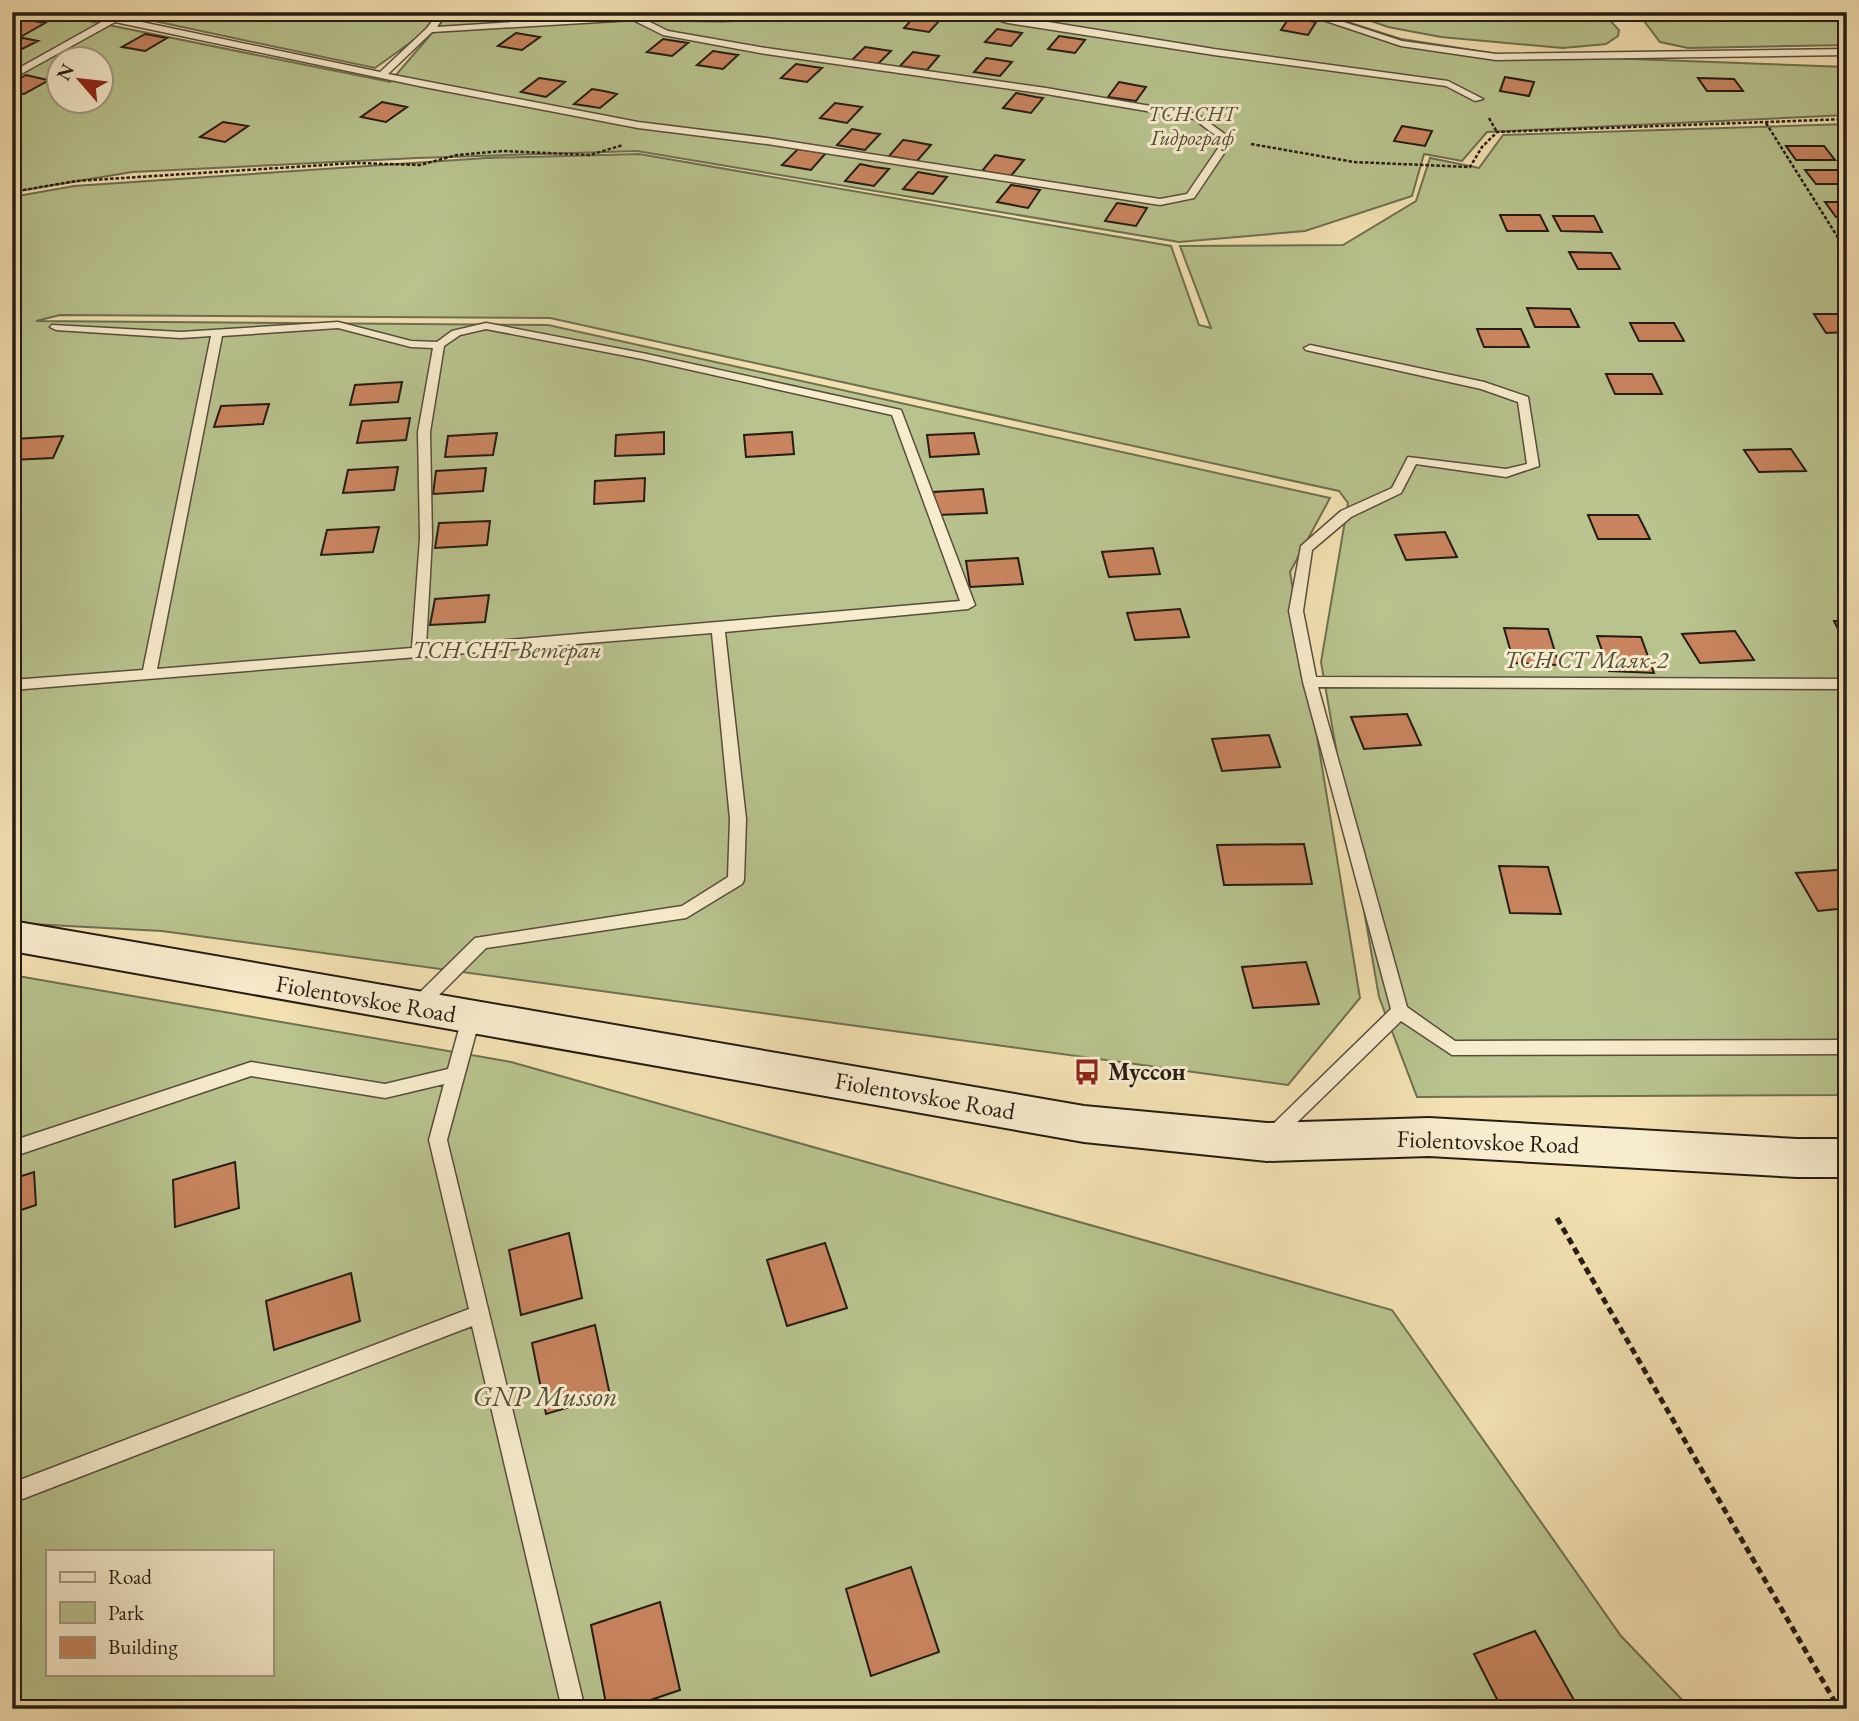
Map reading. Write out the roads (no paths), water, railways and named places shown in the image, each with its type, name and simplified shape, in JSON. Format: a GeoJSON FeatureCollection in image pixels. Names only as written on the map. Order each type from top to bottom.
{"type":"FeatureCollection","features":[{"type":"Feature","properties":{"kind":"main road","name":"Fiolentovskoe Road"},"geometry":{"type":"LineString","coordinates":[[12,936],[1084,1124],[1267,1142],[1429,1137],[1797,1158],[1847,1158]]}},
{"type":"Feature","properties":{"kind":"lane"},"geometry":{"type":"LineString","coordinates":[[81,12],[638,125],[767,141],[1160,202],[1190,195],[1227,140],[1197,117],[1046,91],[766,51],[666,33],[634,17]]}},
{"type":"Feature","properties":{"kind":"lane"},"geometry":{"type":"LineString","coordinates":[[382,75],[430,30],[443,12]]}},
{"type":"Feature","properties":{"kind":"lane"},"geometry":{"type":"LineString","coordinates":[[430,30],[634,17],[722,18],[872,12]]}},
{"type":"Feature","properties":{"kind":"lane"},"geometry":{"type":"LineString","coordinates":[[974,12],[1008,20],[1214,52],[1448,83],[1478,99]]}},
{"type":"Feature","properties":{"kind":"lane"},"geometry":{"type":"LineString","coordinates":[[1303,12],[1401,43],[1496,57],[1847,52]]}},
{"type":"Feature","properties":{"kind":"lane"},"geometry":{"type":"LineString","coordinates":[[12,76],[113,19]]}},
{"type":"Feature","properties":{"kind":"lane"},"geometry":{"type":"LineString","coordinates":[[12,62],[30,66]]}},
{"type":"Feature","properties":{"kind":"lane"},"geometry":{"type":"LineString","coordinates":[[12,684],[718,628],[968,605],[897,413],[642,356],[486,326],[456,333],[439,345],[411,344],[338,325],[181,335],[56,327]]}},
{"type":"Feature","properties":{"kind":"lane"},"geometry":{"type":"LineString","coordinates":[[149,673],[218,333]]}},
{"type":"Feature","properties":{"kind":"lane"},"geometry":{"type":"LineString","coordinates":[[419,651],[426,538],[425,432],[439,345]]}},
{"type":"Feature","properties":{"kind":"lane"},"geometry":{"type":"LineString","coordinates":[[1310,348],[1485,386],[1524,400],[1533,466],[1506,472],[1412,460],[1398,490],[1346,514],[1306,549],[1296,611],[1310,682],[1400,1011],[1452,1048],[1847,1047]]}},
{"type":"Feature","properties":{"kind":"lane"},"geometry":{"type":"LineString","coordinates":[[415,1007],[481,942],[686,912],[736,880],[738,818],[718,628]]}},
{"type":"Feature","properties":{"kind":"lane"},"geometry":{"type":"LineString","coordinates":[[1310,682],[1847,684]]}},
{"type":"Feature","properties":{"kind":"lane"},"geometry":{"type":"LineString","coordinates":[[1267,1142],[1400,1011]]}},
{"type":"Feature","properties":{"kind":"lane"},"geometry":{"type":"LineString","coordinates":[[471,1017],[438,1140],[574,1709]]}},
{"type":"Feature","properties":{"kind":"lane"},"geometry":{"type":"LineString","coordinates":[[12,1149],[251,1069],[385,1091],[457,1074]]}},
{"type":"Feature","properties":{"kind":"lane"},"geometry":{"type":"LineString","coordinates":[[12,1493],[480,1314]]}},
{"type":"Feature","properties":{"kind":"place","name":"Муссон"},"geometry":{"type":"Point","coordinates":[1087,1072]}},
{"type":"Feature","properties":{"kind":"park label","name":"ТСН СНТ Гидрограф"},"geometry":{"type":"Point","coordinates":[1192,126]}},
{"type":"Feature","properties":{"kind":"park label","name":"ТСН СНТ Ветеран"},"geometry":{"type":"Point","coordinates":[507,650]}},
{"type":"Feature","properties":{"kind":"park label","name":"ТСН СТ Маяк-2"},"geometry":{"type":"Point","coordinates":[1586,660]}},
{"type":"Feature","properties":{"kind":"park label","name":"GNP Musson"},"geometry":{"type":"Point","coordinates":[545,1396]}}]}
